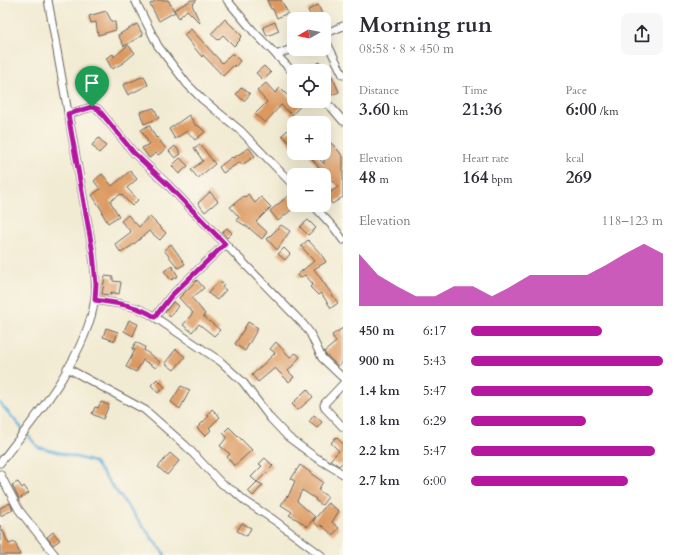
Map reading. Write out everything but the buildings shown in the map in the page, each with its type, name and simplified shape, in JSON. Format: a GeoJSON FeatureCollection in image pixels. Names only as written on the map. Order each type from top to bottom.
{"type":"FeatureCollection","features":[{"type":"Feature","properties":{"kind":"street"},"geometry":{"type":"LineString","coordinates":[[0,463],[37,417],[68,368],[83,340],[95,300],[96,284],[93,253],[48,0]]}},
{"type":"Feature","properties":{"kind":"street"},"geometry":{"type":"LineString","coordinates":[[136,0],[158,46],[187,84],[202,99],[240,131],[287,179]]}},
{"type":"Feature","properties":{"kind":"street"},"geometry":{"type":"LineString","coordinates":[[228,0],[254,32],[287,66]]}},
{"type":"Feature","properties":{"kind":"street"},"geometry":{"type":"LineString","coordinates":[[331,32],[343,26]]}},
{"type":"Feature","properties":{"kind":"street"},"geometry":{"type":"LineString","coordinates":[[331,50],[343,75]]}},
{"type":"Feature","properties":{"kind":"street"},"geometry":{"type":"LineString","coordinates":[[276,55],[287,51]]}},
{"type":"Feature","properties":{"kind":"street"},"geometry":{"type":"LineString","coordinates":[[68,114],[92,107],[98,109],[134,153],[168,185],[303,324],[310,333],[322,358],[343,378]]}},
{"type":"Feature","properties":{"kind":"street"},"geometry":{"type":"LineString","coordinates":[[331,107],[343,121]]}},
{"type":"Feature","properties":{"kind":"street"},"geometry":{"type":"LineString","coordinates":[[320,212],[335,228],[343,240]]}},
{"type":"Feature","properties":{"kind":"street"},"geometry":{"type":"LineString","coordinates":[[155,317],[171,296],[225,244]]}},
{"type":"Feature","properties":{"kind":"street"},"geometry":{"type":"LineString","coordinates":[[95,300],[137,308],[155,317],[230,369],[243,382],[271,419],[288,437],[314,457],[343,474]]}},
{"type":"Feature","properties":{"kind":"street"},"geometry":{"type":"LineString","coordinates":[[68,368],[145,410],[186,446],[222,484],[235,492],[245,502],[274,520],[321,555]]}},
{"type":"Feature","properties":{"kind":"street"},"geometry":{"type":"LineString","coordinates":[[343,384],[325,402],[324,405],[343,427]]}},
{"type":"Feature","properties":{"kind":"street"},"geometry":{"type":"LineString","coordinates":[[0,474],[19,510],[55,555]]}},
{"type":"Feature","properties":{"kind":"waterway"},"geometry":{"type":"LineString","coordinates":[[0,403],[38,447],[94,462],[165,555]]}},
{"type":"Feature","properties":{"kind":"route"},"geometry":{"type":"LineString","coordinates":[[92,107],[95,107],[100,111],[134,153],[168,185],[225,244],[165,302],[155,317],[137,308],[95,300],[96,284],[93,253],[68,114],[92,107]]}}]}
